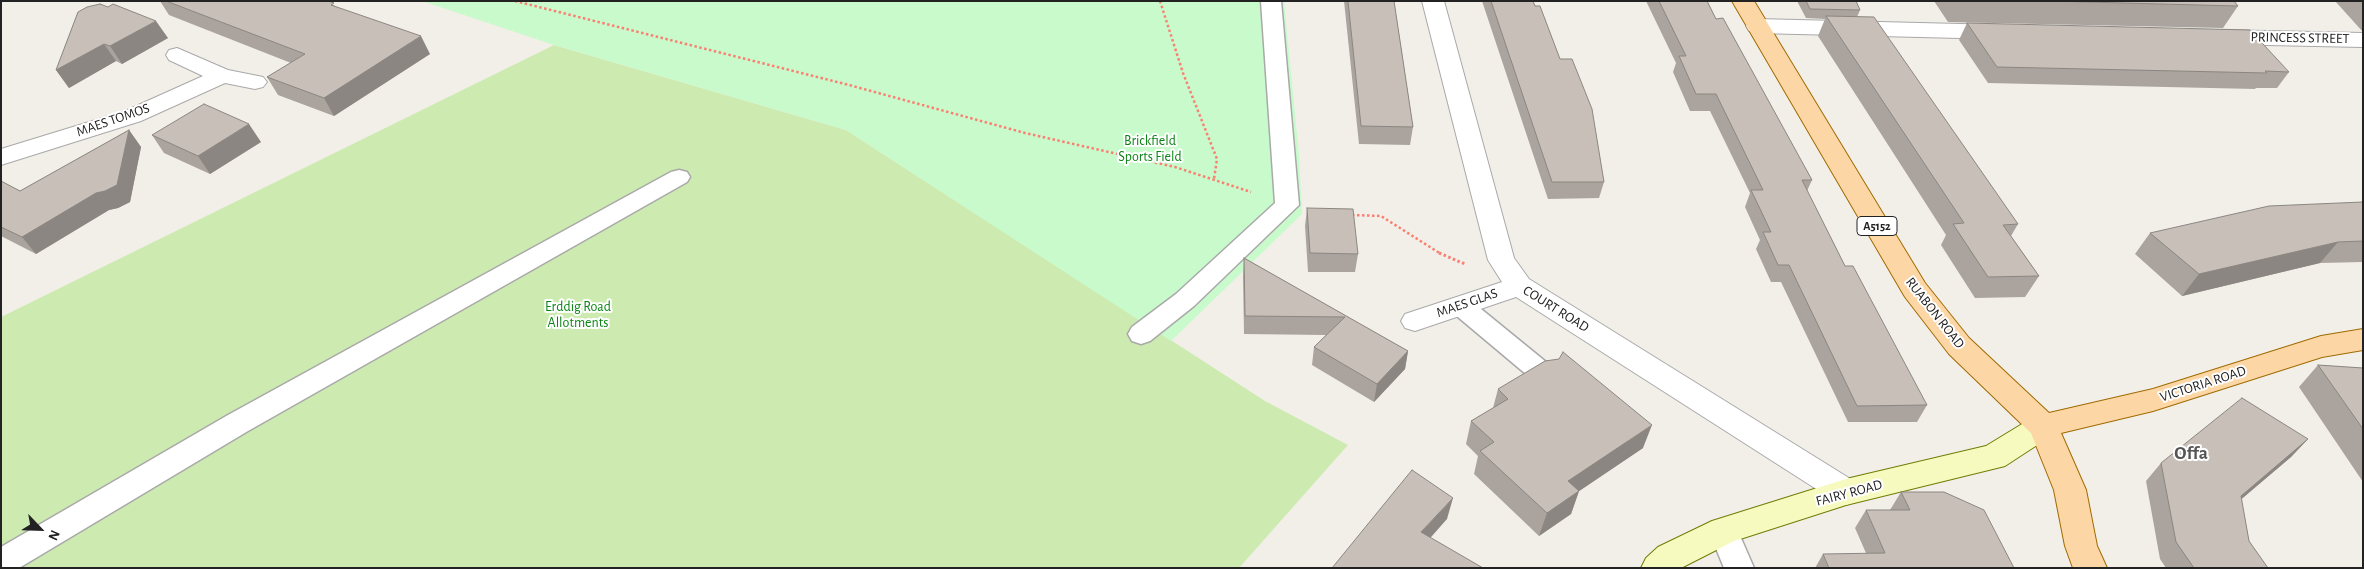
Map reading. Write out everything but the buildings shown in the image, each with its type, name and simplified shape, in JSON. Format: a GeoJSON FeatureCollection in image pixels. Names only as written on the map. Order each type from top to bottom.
{"type":"FeatureCollection","features":[{"type":"Feature","properties":{"kind":"main road","name":"RUABON ROAD"},"geometry":{"type":"LineString","coordinates":[[1743,1],[1915,290],[1959,346],[2043,426],[2070,490],[2081,546],[2090,568]]}},
{"type":"Feature","properties":{"kind":"main road","name":"VICTORIA ROAD"},"geometry":{"type":"LineString","coordinates":[[2043,426],[2153,400],[2321,347],[2363,339]]}},
{"type":"Feature","properties":{"kind":"main road","name":"FAIRY ROAD"},"geometry":{"type":"LineString","coordinates":[[1658,568],[1670,557],[1724,531],[1846,492],[1994,457],[2043,426]]}},
{"type":"Feature","properties":{"kind":"street","name":"COURT ROAD"},"geometry":{"type":"LineString","coordinates":[[1433,1],[1502,260],[1519,286],[1846,492]]}},
{"type":"Feature","properties":{"kind":"street"},"geometry":{"type":"LineString","coordinates":[[1757,26],[2025,32]]}},
{"type":"Feature","properties":{"kind":"street","name":"PRINCESS STREET"},"geometry":{"type":"LineString","coordinates":[[2194,36],[2363,40]]}},
{"type":"Feature","properties":{"kind":"street"},"geometry":{"type":"LineString","coordinates":[[177,56],[222,76],[255,82]]}},
{"type":"Feature","properties":{"kind":"street","name":"MAES TOMOS"},"geometry":{"type":"LineString","coordinates":[[1,157],[133,116],[222,76]]}},
{"type":"Feature","properties":{"kind":"street","name":"MAES GLAS"},"geometry":{"type":"LineString","coordinates":[[1415,321],[1519,286]]}},
{"type":"Feature","properties":{"kind":"lane"},"geometry":{"type":"LineString","coordinates":[[1141,334],[1185,300],[1287,204],[1271,1]]}},
{"type":"Feature","properties":{"kind":"lane"},"geometry":{"type":"LineString","coordinates":[[1,563],[238,423],[680,177]]}},
{"type":"Feature","properties":{"kind":"lane"},"geometry":{"type":"LineString","coordinates":[[1461,306],[1542,373]]}},
{"type":"Feature","properties":{"kind":"lane"},"geometry":{"type":"LineString","coordinates":[[1724,531],[1739,568]]}},
{"type":"Feature","properties":{"kind":"path"},"geometry":{"type":"LineString","coordinates":[[516,1],[849,85],[1025,133],[1100,148],[1175,167],[1287,204]]}},
{"type":"Feature","properties":{"kind":"path"},"geometry":{"type":"LineString","coordinates":[[1160,1],[1183,73],[1218,159],[1214,179]]}},
{"type":"Feature","properties":{"kind":"path"},"geometry":{"type":"LineString","coordinates":[[1346,214],[1381,216],[1442,255],[1519,286]]}},
{"type":"Feature","properties":{"kind":"green space","name":"Brickfield Sports Field"},"geometry":{"type":"Polygon","coordinates":[[[422,1],[1284,1],[1299,155],[1302,214],[1171,341],[846,130],[554,45],[422,1]]]}},
{"type":"Feature","properties":{"kind":"green space","name":"Erddig Road Allotments"},"geometry":{"type":"Polygon","coordinates":[[[554,45],[846,130],[1265,401],[1348,445],[1239,568],[1,568],[1,317],[554,45]]]}},
{"type":"Feature","properties":{"kind":"district","name":"Offa"},"geometry":{"type":"Point","coordinates":[2191,453]}}]}
